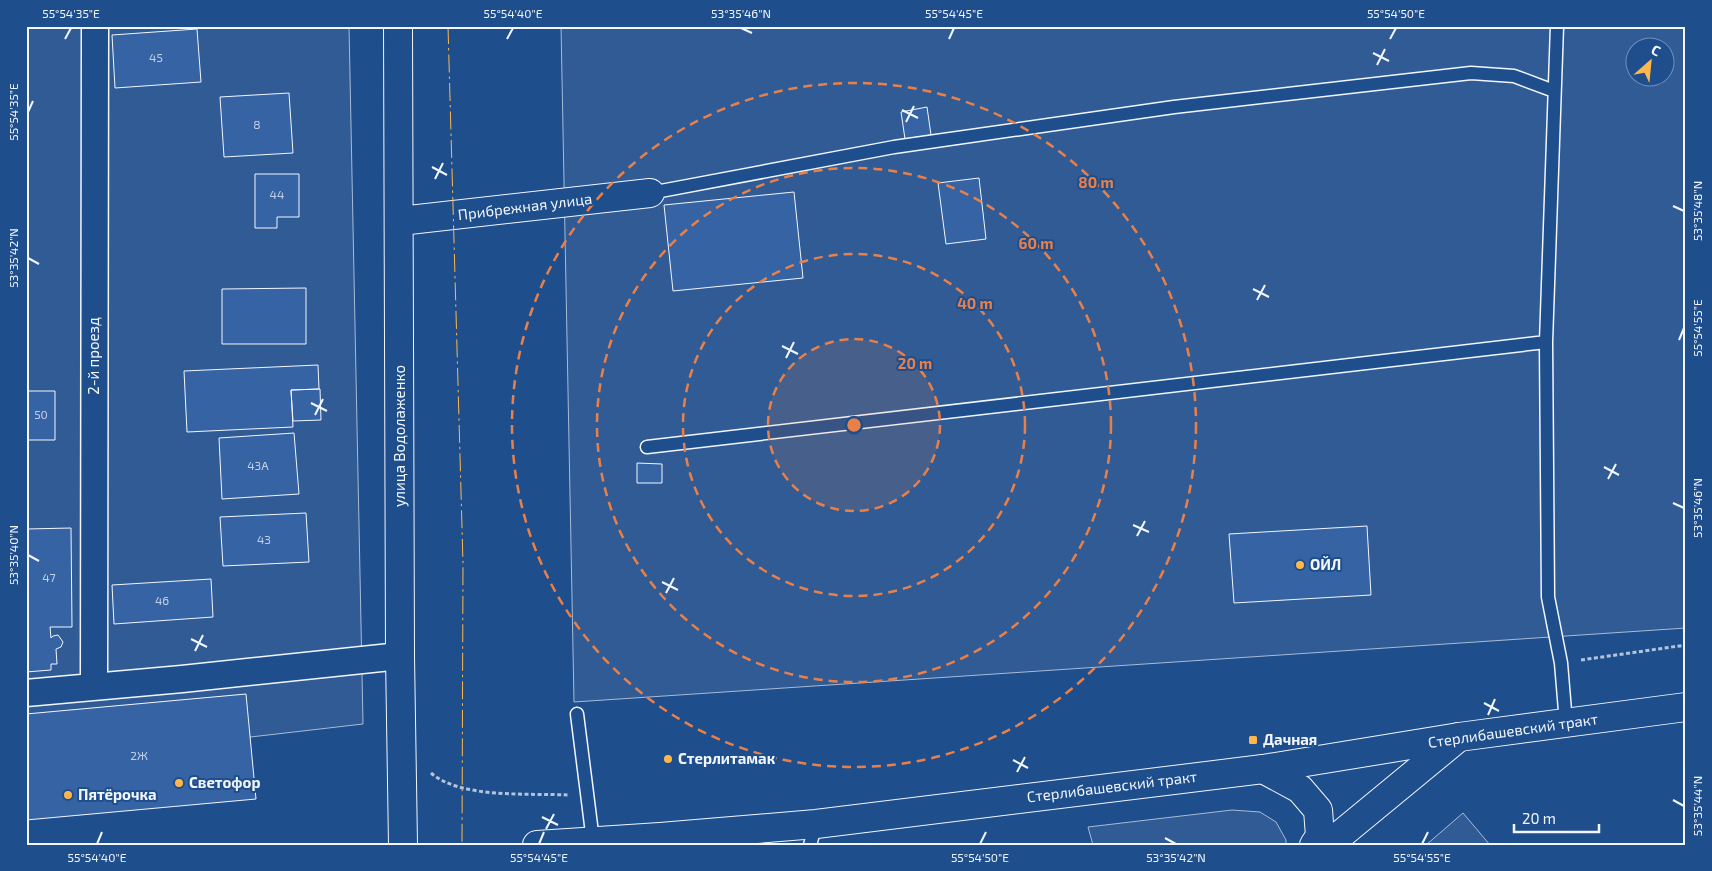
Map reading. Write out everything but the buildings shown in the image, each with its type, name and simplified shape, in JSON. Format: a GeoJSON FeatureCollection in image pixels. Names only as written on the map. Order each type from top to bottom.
{"type":"FeatureCollection","features":[{"type":"Feature","properties":{"kind":"main road","name":"улица Водолаженко"},"geometry":{"type":"LineString","coordinates":[[398,26],[400,656],[403,845]]}},
{"type":"Feature","properties":{"kind":"main road","name":"Прибрежная улица"},"geometry":{"type":"LineString","coordinates":[[400,221],[650,193]]}},
{"type":"Feature","properties":{"kind":"main road","name":"Стерлибашевский тракт"},"geometry":{"type":"LineString","coordinates":[[536,845],[593,841],[660,841],[813,834],[1263,769],[1459,737],[1686,707]]}},
{"type":"Feature","properties":{"kind":"main road"},"geometry":{"type":"LineString","coordinates":[[1328,845],[1459,737]]}},
{"type":"Feature","properties":{"kind":"main road"},"geometry":{"type":"LineString","coordinates":[[1263,769],[1300,790],[1318,810],[1320,836],[1314,845]]}},
{"type":"Feature","properties":{"kind":"street","name":"2-й проезд"},"geometry":{"type":"LineString","coordinates":[[94,687],[95,26]]}},
{"type":"Feature","properties":{"kind":"street"},"geometry":{"type":"LineString","coordinates":[[26,693],[400,656]]}},
{"type":"Feature","properties":{"kind":"lane"},"geometry":{"type":"LineString","coordinates":[[1557,26],[1546,342],[1548,597],[1561,663],[1566,723]]}},
{"type":"Feature","properties":{"kind":"lane"},"geometry":{"type":"LineString","coordinates":[[650,193],[894,147],[1174,106],[1471,73],[1514,76],[1554,90]]}},
{"type":"Feature","properties":{"kind":"lane"},"geometry":{"type":"LineString","coordinates":[[647,447],[1546,342]]}},
{"type":"Feature","properties":{"kind":"lane"},"geometry":{"type":"LineString","coordinates":[[577,714],[593,841]]}},
{"type":"Feature","properties":{"kind":"path"},"geometry":{"type":"LineString","coordinates":[[1561,663],[1686,645]]}},
{"type":"Feature","properties":{"kind":"path"},"geometry":{"type":"LineString","coordinates":[[426,767],[449,784],[476,792],[572,795],[588,793]]}},
{"type":"Feature","properties":{"kind":"shaded area"},"geometry":{"type":"Polygon","coordinates":[[[26,26],[349,26],[363,724],[26,763],[26,26]]]}},
{"type":"Feature","properties":{"kind":"shaded area"},"geometry":{"type":"Polygon","coordinates":[[[561,26],[1686,26],[1686,628],[574,702],[561,26]]]}},
{"type":"Feature","properties":{"kind":"shaded area"},"geometry":{"type":"Polygon","coordinates":[[[1232,810],[1260,812],[1276,822],[1286,840],[1286,845],[1093,845],[1088,827],[1232,810]]]}},
{"type":"Feature","properties":{"kind":"shaded area"},"geometry":{"type":"Polygon","coordinates":[[[1463,813],[1490,845],[1426,845],[1463,813]]]}},
{"type":"Feature","properties":{"kind":"power"},"geometry":{"type":"LineString","coordinates":[[448,26],[463,563],[462,845]]}},
{"type":"Feature","properties":{"kind":"place","name":"ОЙЛ"},"geometry":{"type":"Point","coordinates":[1300,565]}},
{"type":"Feature","properties":{"kind":"place","name":"Дачная"},"geometry":{"type":"Point","coordinates":[1253,740]}},
{"type":"Feature","properties":{"kind":"place","name":"Стерлитамак"},"geometry":{"type":"Point","coordinates":[668,759]}},
{"type":"Feature","properties":{"kind":"place","name":"Светофор"},"geometry":{"type":"Point","coordinates":[179,783]}},
{"type":"Feature","properties":{"kind":"place","name":"Пятёрочка"},"geometry":{"type":"Point","coordinates":[68,795]}}]}
